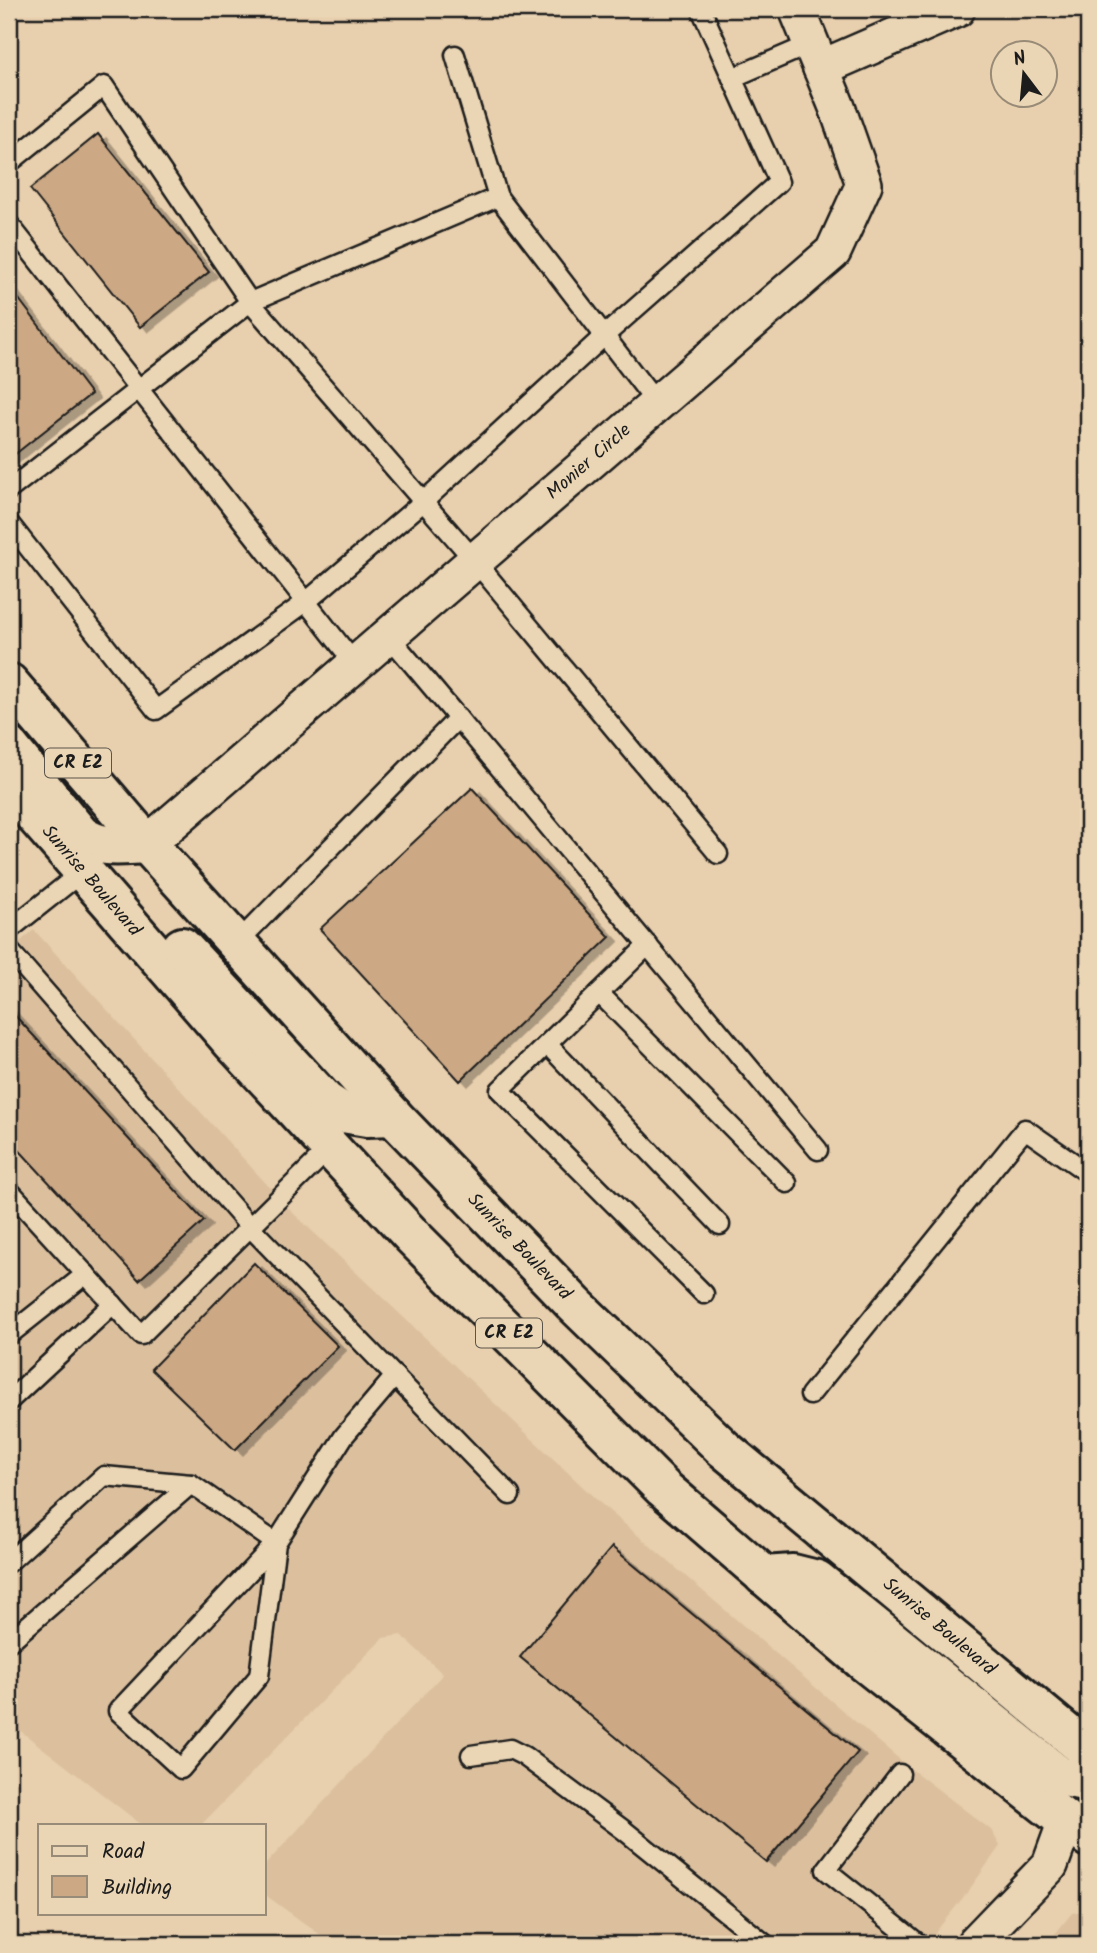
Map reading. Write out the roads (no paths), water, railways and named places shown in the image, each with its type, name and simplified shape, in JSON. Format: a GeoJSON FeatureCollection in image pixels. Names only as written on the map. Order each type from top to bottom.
{"type":"FeatureCollection","features":[{"type":"Feature","properties":{"kind":"main road","name":"Sunrise Boulevard"},"geometry":{"type":"LineString","coordinates":[[9,683],[146,844],[393,1116],[575,1305],[724,1449],[1088,1751]]}},
{"type":"Feature","properties":{"kind":"main road"},"geometry":{"type":"LineString","coordinates":[[9,747],[80,834],[91,843],[103,846],[146,844]]}},
{"type":"Feature","properties":{"kind":"main road","name":"Sunrise Boulevard"},"geometry":{"type":"LineString","coordinates":[[9,786],[232,1042],[330,1148],[413,1237],[663,1488],[862,1660],[1081,1826]]}},
{"type":"Feature","properties":{"kind":"main road"},"geometry":{"type":"LineString","coordinates":[[112,906],[142,908],[153,916],[325,1101],[343,1113],[367,1117],[393,1116]]}},
{"type":"Feature","properties":{"kind":"main road"},"geometry":{"type":"LineString","coordinates":[[764,1576],[793,1574],[817,1580],[1059,1776],[1088,1782]]}},
{"type":"Feature","properties":{"kind":"street","name":"Monier Circle"},"geometry":{"type":"LineString","coordinates":[[146,844],[833,252],[864,184],[797,9]]}},
{"type":"Feature","properties":{"kind":"street"},"geometry":{"type":"LineString","coordinates":[[816,56],[957,9]]}},
{"type":"Feature","properties":{"kind":"street"},"geometry":{"type":"LineString","coordinates":[[974,1944],[1050,1864],[1081,1826]]}},
{"type":"Feature","properties":{"kind":"lane"},"geometry":{"type":"LineString","coordinates":[[9,523],[156,710],[306,602],[423,502],[604,336],[779,182],[701,9]]}},
{"type":"Feature","properties":{"kind":"lane"},"geometry":{"type":"LineString","coordinates":[[455,55],[498,197],[657,404]]}},
{"type":"Feature","properties":{"kind":"lane"},"geometry":{"type":"LineString","coordinates":[[733,78],[816,56]]}},
{"type":"Feature","properties":{"kind":"lane"},"geometry":{"type":"LineString","coordinates":[[9,163],[104,86],[250,302],[475,561],[718,854]]}},
{"type":"Feature","properties":{"kind":"lane"},"geometry":{"type":"LineString","coordinates":[[9,490],[250,302],[498,197]]}},
{"type":"Feature","properties":{"kind":"lane"},"geometry":{"type":"LineString","coordinates":[[9,224],[355,664]]}},
{"type":"Feature","properties":{"kind":"lane"},"geometry":{"type":"LineString","coordinates":[[388,635],[818,1150]]}},
{"type":"Feature","properties":{"kind":"lane"},"geometry":{"type":"LineString","coordinates":[[237,943],[458,718]]}},
{"type":"Feature","properties":{"kind":"lane"},"geometry":{"type":"LineString","coordinates":[[9,930],[82,872]]}},
{"type":"Feature","properties":{"kind":"lane"},"geometry":{"type":"LineString","coordinates":[[648,945],[500,1090],[704,1294]]}},
{"type":"Feature","properties":{"kind":"lane"},"geometry":{"type":"LineString","coordinates":[[9,950],[250,1227],[510,1495]]}},
{"type":"Feature","properties":{"kind":"lane"},"geometry":{"type":"LineString","coordinates":[[599,993],[787,1183]]}},
{"type":"Feature","properties":{"kind":"lane"},"geometry":{"type":"LineString","coordinates":[[547,1044],[720,1225]]}},
{"type":"Feature","properties":{"kind":"lane"},"geometry":{"type":"LineString","coordinates":[[810,1395],[1025,1129],[1088,1173]]}},
{"type":"Feature","properties":{"kind":"lane"},"geometry":{"type":"LineString","coordinates":[[9,1190],[141,1335],[330,1148]]}},
{"type":"Feature","properties":{"kind":"lane"},"geometry":{"type":"LineString","coordinates":[[9,1335],[86,1274]]}},
{"type":"Feature","properties":{"kind":"lane"},"geometry":{"type":"LineString","coordinates":[[9,1401],[113,1304]]}},
{"type":"Feature","properties":{"kind":"lane"},"geometry":{"type":"LineString","coordinates":[[276,1543],[259,1676],[181,1769],[118,1711],[276,1543],[344,1436],[395,1376]]}},
{"type":"Feature","properties":{"kind":"lane"},"geometry":{"type":"LineString","coordinates":[[9,1562],[104,1476],[191,1484],[276,1543]]}},
{"type":"Feature","properties":{"kind":"lane"},"geometry":{"type":"LineString","coordinates":[[9,1642],[191,1484]]}},
{"type":"Feature","properties":{"kind":"lane"},"geometry":{"type":"LineString","coordinates":[[471,1755],[510,1749],[524,1756],[625,1831],[765,1944]]}},
{"type":"Feature","properties":{"kind":"lane"},"geometry":{"type":"LineString","coordinates":[[900,1774],[826,1870],[919,1944]]}}]}
